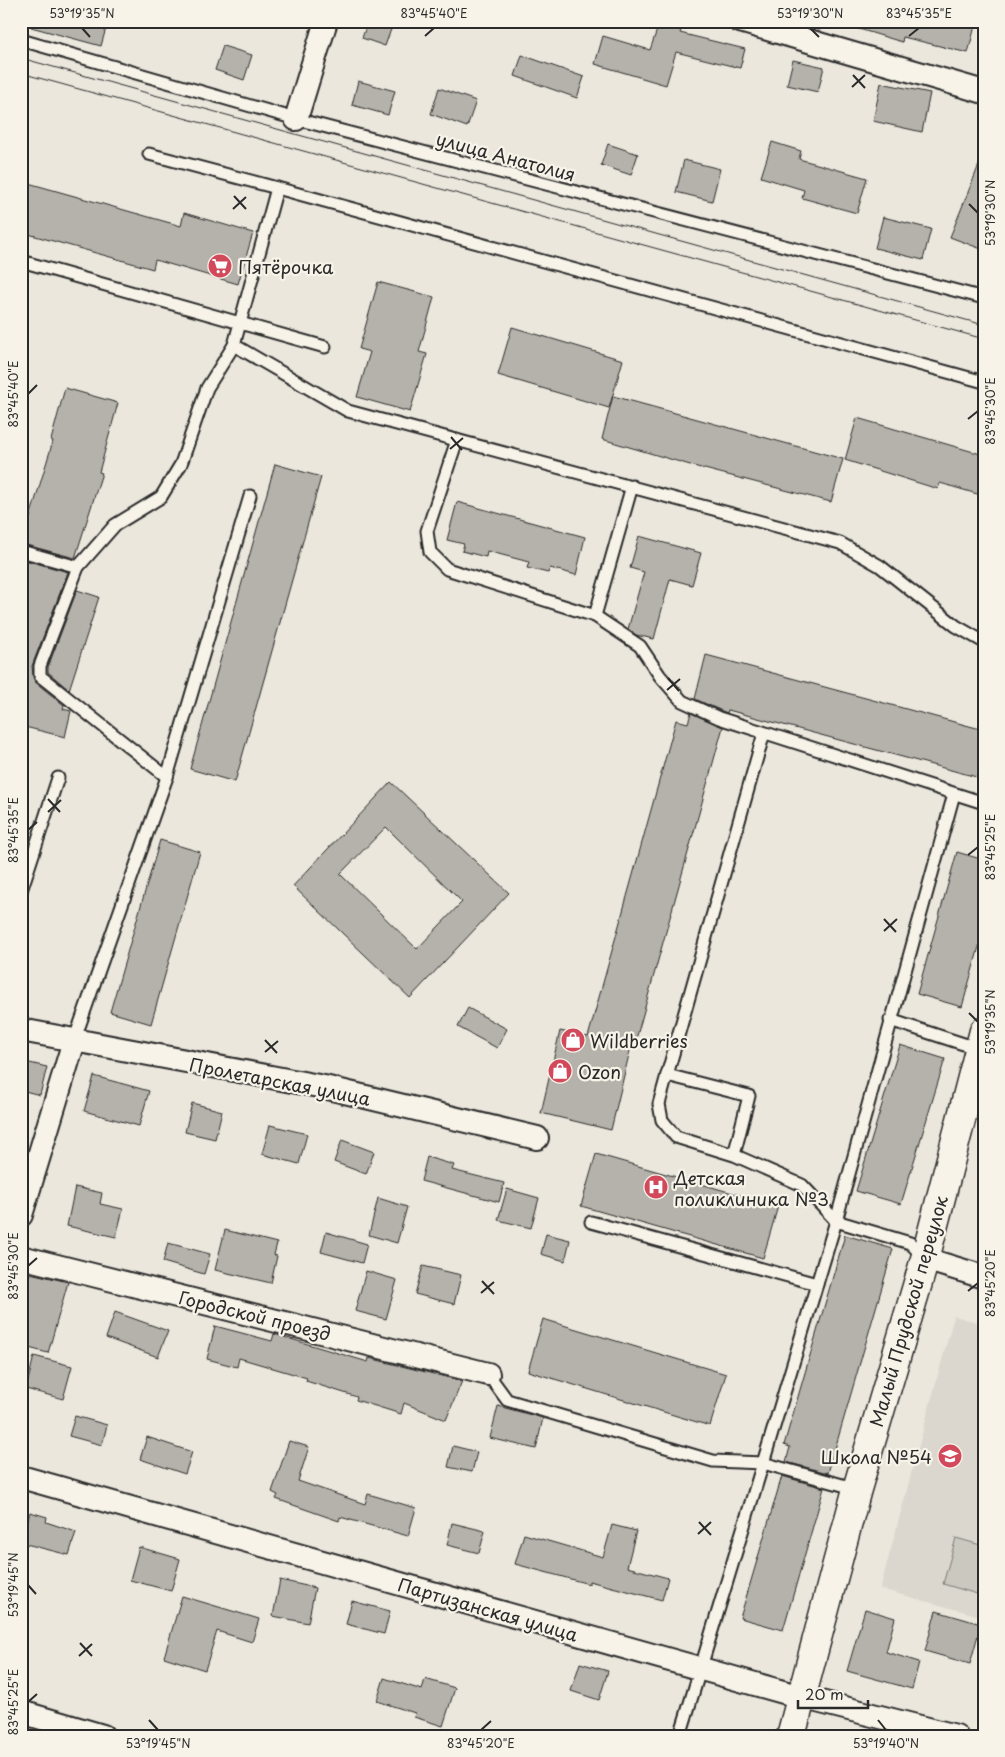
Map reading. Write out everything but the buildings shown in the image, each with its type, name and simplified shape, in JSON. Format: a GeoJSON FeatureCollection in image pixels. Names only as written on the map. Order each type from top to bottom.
{"type":"FeatureCollection","features":[{"type":"Feature","properties":{"kind":"street"},"geometry":{"type":"LineString","coordinates":[[296,119],[326,21]]}},
{"type":"Feature","properties":{"kind":"street"},"geometry":{"type":"LineString","coordinates":[[740,21],[984,92]]}},
{"type":"Feature","properties":{"kind":"street","name":"Пролетарская улица"},"geometry":{"type":"LineString","coordinates":[[21,1030],[324,1087],[537,1138]]}},
{"type":"Feature","properties":{"kind":"street"},"geometry":{"type":"LineString","coordinates":[[21,1215],[74,1041]]}},
{"type":"Feature","properties":{"kind":"street","name":"Малый Прудской переулок"},"geometry":{"type":"LineString","coordinates":[[791,1736],[857,1489],[926,1258],[980,1055]]}},
{"type":"Feature","properties":{"kind":"street","name":"Городской проезд"},"geometry":{"type":"LineString","coordinates":[[21,1257],[488,1374]]}},
{"type":"Feature","properties":{"kind":"street"},"geometry":{"type":"LineString","coordinates":[[926,1258],[984,1277]]}},
{"type":"Feature","properties":{"kind":"street","name":"Партизанская улица"},"geometry":{"type":"LineString","coordinates":[[21,1477],[801,1697],[956,1736]]}},
{"type":"Feature","properties":{"kind":"street"},"geometry":{"type":"LineString","coordinates":[[21,1712],[103,1736]]}},
{"type":"Feature","properties":{"kind":"lane","name":"улица Анатолия"},"geometry":{"type":"LineString","coordinates":[[21,40],[296,119],[984,298]]}},
{"type":"Feature","properties":{"kind":"lane"},"geometry":{"type":"LineString","coordinates":[[149,154],[984,382]]}},
{"type":"Feature","properties":{"kind":"lane"},"geometry":{"type":"LineString","coordinates":[[167,777],[40,676],[40,666],[78,567],[115,525],[161,497],[181,464],[207,388],[234,345],[277,188]]}},
{"type":"Feature","properties":{"kind":"lane"},"geometry":{"type":"LineString","coordinates":[[21,261],[325,347]]}},
{"type":"Feature","properties":{"kind":"lane"},"geometry":{"type":"LineString","coordinates":[[234,345],[348,411],[840,543],[880,566],[956,626],[984,642]]}},
{"type":"Feature","properties":{"kind":"lane"},"geometry":{"type":"LineString","coordinates":[[457,440],[427,531],[430,552],[447,569],[595,616],[640,646],[660,676],[682,701],[718,718],[984,803]]}},
{"type":"Feature","properties":{"kind":"lane"},"geometry":{"type":"LineString","coordinates":[[595,616],[632,486]]}},
{"type":"Feature","properties":{"kind":"lane"},"geometry":{"type":"LineString","coordinates":[[74,1041],[167,777],[250,496]]}},
{"type":"Feature","properties":{"kind":"lane"},"geometry":{"type":"LineString","coordinates":[[21,551],[78,567]]}},
{"type":"Feature","properties":{"kind":"lane"},"geometry":{"type":"LineString","coordinates":[[764,733],[659,1104],[662,1120],[676,1137],[734,1155],[802,1185],[836,1221],[910,1243],[926,1258]]}},
{"type":"Feature","properties":{"kind":"lane"},"geometry":{"type":"LineString","coordinates":[[21,891],[58,778]]}},
{"type":"Feature","properties":{"kind":"lane"},"geometry":{"type":"LineString","coordinates":[[680,1736],[836,1221],[954,794]]}},
{"type":"Feature","properties":{"kind":"lane"},"geometry":{"type":"LineString","coordinates":[[890,1020],[980,1055]]}},
{"type":"Feature","properties":{"kind":"lane"},"geometry":{"type":"LineString","coordinates":[[667,1075],[749,1096],[734,1155]]}},
{"type":"Feature","properties":{"kind":"lane"},"geometry":{"type":"LineString","coordinates":[[591,1222],[817,1284]]}},
{"type":"Feature","properties":{"kind":"lane"},"geometry":{"type":"LineString","coordinates":[[488,1374],[507,1400],[713,1461],[763,1463],[857,1489]]}},
{"type":"Feature","properties":{"kind":"shaded area","name":"Школа №54"},"geometry":{"type":"Polygon","coordinates":[[[954,1316],[984,1324],[984,1617],[880,1589],[954,1316]]]}},
{"type":"Feature","properties":{"kind":"shaded area"},"geometry":{"type":"Polygon","coordinates":[[[956,1538],[984,1546],[984,1596],[943,1584],[956,1538]]]}},
{"type":"Feature","properties":{"kind":"tram line"},"geometry":{"type":"LineString","coordinates":[[21,58],[984,325]]}},
{"type":"Feature","properties":{"kind":"tram line"},"geometry":{"type":"LineString","coordinates":[[21,73],[984,339]]}},
{"type":"Feature","properties":{"kind":"place","name":"Пятёрочка"},"geometry":{"type":"Point","coordinates":[220,266]}},
{"type":"Feature","properties":{"kind":"place","name":"Wildberries"},"geometry":{"type":"Point","coordinates":[573,1040]}},
{"type":"Feature","properties":{"kind":"place","name":"Ozon"},"geometry":{"type":"Point","coordinates":[560,1071]}},
{"type":"Feature","properties":{"kind":"place","name":"Детская поликлиника №3"},"geometry":{"type":"Point","coordinates":[656,1187]}},
{"type":"Feature","properties":{"kind":"place","name":"Школа №54"},"geometry":{"type":"Point","coordinates":[950,1456]}}]}
